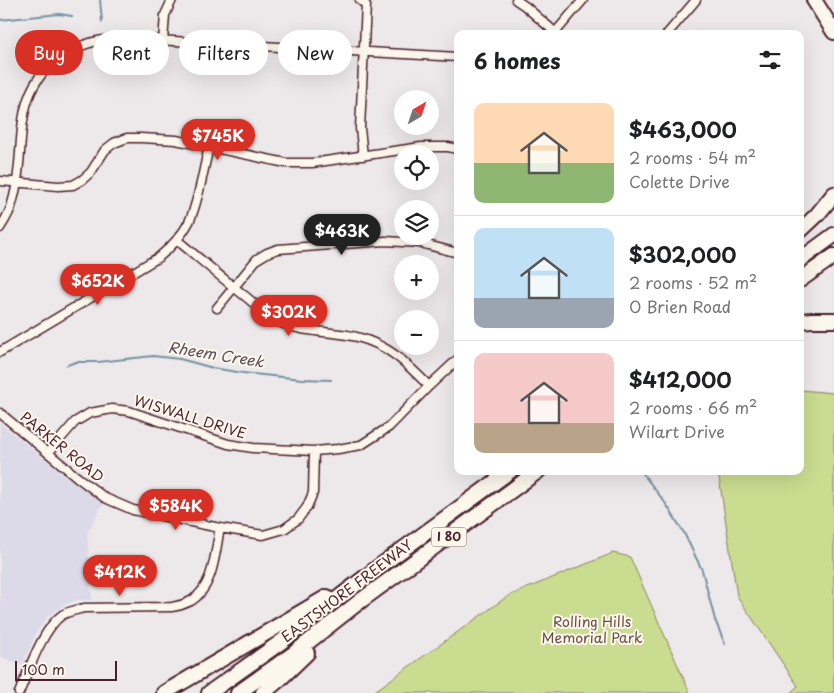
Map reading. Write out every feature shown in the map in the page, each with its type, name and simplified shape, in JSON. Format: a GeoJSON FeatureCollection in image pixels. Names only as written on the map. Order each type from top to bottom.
{"type":"FeatureCollection","features":[{"type":"Feature","properties":{"kind":"highway"},"geometry":{"type":"LineString","coordinates":[[814,0],[834,32]]}},
{"type":"Feature","properties":{"kind":"highway"},"geometry":{"type":"LineString","coordinates":[[804,228],[834,194]]}},
{"type":"Feature","properties":{"kind":"highway"},"geometry":{"type":"LineString","coordinates":[[804,229],[834,204]]}},
{"type":"Feature","properties":{"kind":"highway"},"geometry":{"type":"LineString","coordinates":[[804,257],[834,234]]}},
{"type":"Feature","properties":{"kind":"highway"},"geometry":{"type":"LineString","coordinates":[[804,277],[834,256]]}},
{"type":"Feature","properties":{"kind":"highway"},"geometry":{"type":"LineString","coordinates":[[804,321],[834,320]]}},
{"type":"Feature","properties":{"kind":"highway","name":"EASTSHORE FREEWAY"},"geometry":{"type":"LineString","coordinates":[[209,693],[281,642],[380,566],[505,475]]}},
{"type":"Feature","properties":{"kind":"highway","name":"EASTSHORE FREEWAY"},"geometry":{"type":"LineString","coordinates":[[238,693],[533,475]]}},
{"type":"Feature","properties":{"kind":"highway"},"geometry":{"type":"LineString","coordinates":[[164,693],[380,566]]}},
{"type":"Feature","properties":{"kind":"highway"},"geometry":{"type":"LineString","coordinates":[[263,693],[359,602]]}},
{"type":"Feature","properties":{"kind":"street"},"geometry":{"type":"LineString","coordinates":[[164,30],[165,15],[172,0]]}},
{"type":"Feature","properties":{"kind":"street"},"geometry":{"type":"LineString","coordinates":[[360,0],[366,5],[360,128],[363,156]]}},
{"type":"Feature","properties":{"kind":"street"},"geometry":{"type":"LineString","coordinates":[[516,0],[552,30]]}},
{"type":"Feature","properties":{"kind":"street"},"geometry":{"type":"LineString","coordinates":[[558,30],[583,0]]}},
{"type":"Feature","properties":{"kind":"street"},"geometry":{"type":"LineString","coordinates":[[670,30],[696,0]]}},
{"type":"Feature","properties":{"kind":"street"},"geometry":{"type":"LineString","coordinates":[[0,228],[14,200],[23,116],[31,91],[50,65],[73,48],[93,41]]}},
{"type":"Feature","properties":{"kind":"street"},"geometry":{"type":"LineString","coordinates":[[169,41],[454,57]]}},
{"type":"Feature","properties":{"kind":"street"},"geometry":{"type":"LineString","coordinates":[[0,181],[58,186],[72,185],[82,180],[91,172],[105,150],[114,143],[127,138],[176,140],[286,163],[312,163],[421,147],[454,148]]}},
{"type":"Feature","properties":{"kind":"street"},"geometry":{"type":"LineString","coordinates":[[0,352],[159,257],[178,240],[189,222],[196,202],[208,147]]}},
{"type":"Feature","properties":{"kind":"street"},"geometry":{"type":"LineString","coordinates":[[178,240],[275,320],[288,326],[357,337],[378,344],[402,360],[429,386]]}},
{"type":"Feature","properties":{"kind":"street"},"geometry":{"type":"LineString","coordinates":[[217,308],[257,259],[278,249],[399,241],[420,243],[454,252]]}},
{"type":"Feature","properties":{"kind":"street","name":"WISWALL DRIVE"},"geometry":{"type":"LineString","coordinates":[[48,453],[75,422],[90,413],[112,408],[129,411],[228,444],[258,449],[314,451],[361,445],[390,428],[429,386],[454,363]]}},
{"type":"Feature","properties":{"kind":"street","name":"PARKER ROAD"},"geometry":{"type":"LineString","coordinates":[[0,413],[77,477],[106,498],[133,510],[263,535],[284,529],[298,519],[307,507],[313,493],[314,451]]}},
{"type":"Feature","properties":{"kind":"street"},"geometry":{"type":"LineString","coordinates":[[19,693],[48,630],[54,621],[64,614],[84,608],[172,607],[192,601],[202,592],[210,578],[220,528]]}},
{"type":"Feature","properties":{"kind":"shaded area"},"geometry":{"type":"Polygon","coordinates":[[[0,423],[103,504],[87,533],[92,600],[77,600],[62,606],[48,616],[37,631],[22,666],[0,656],[0,423]]]}},
{"type":"Feature","properties":{"kind":"green space"},"geometry":{"type":"Polygon","coordinates":[[[804,390],[834,393],[834,693],[790,693],[798,686],[737,596],[719,475],[804,475],[804,390]]]}},
{"type":"Feature","properties":{"kind":"green space","name":"Rolling Hills Memorial Park"},"geometry":{"type":"Polygon","coordinates":[[[613,553],[630,557],[690,693],[372,693],[508,596],[613,553]]]}},
{"type":"Feature","properties":{"kind":"waterway"},"geometry":{"type":"LineString","coordinates":[[100,0],[102,22]]}},
{"type":"Feature","properties":{"kind":"waterway"},"geometry":{"type":"LineString","coordinates":[[0,20],[59,14],[72,16]]}},
{"type":"Feature","properties":{"kind":"waterway","name":"Rheem Creek"},"geometry":{"type":"LineString","coordinates":[[67,365],[76,362],[98,362],[153,356],[180,359],[213,368],[243,373],[331,380]]}},
{"type":"Feature","properties":{"kind":"waterway","name":"Rheem Creek"},"geometry":{"type":"LineString","coordinates":[[644,475],[666,504],[684,533],[702,570],[715,620],[725,644]]}}]}
